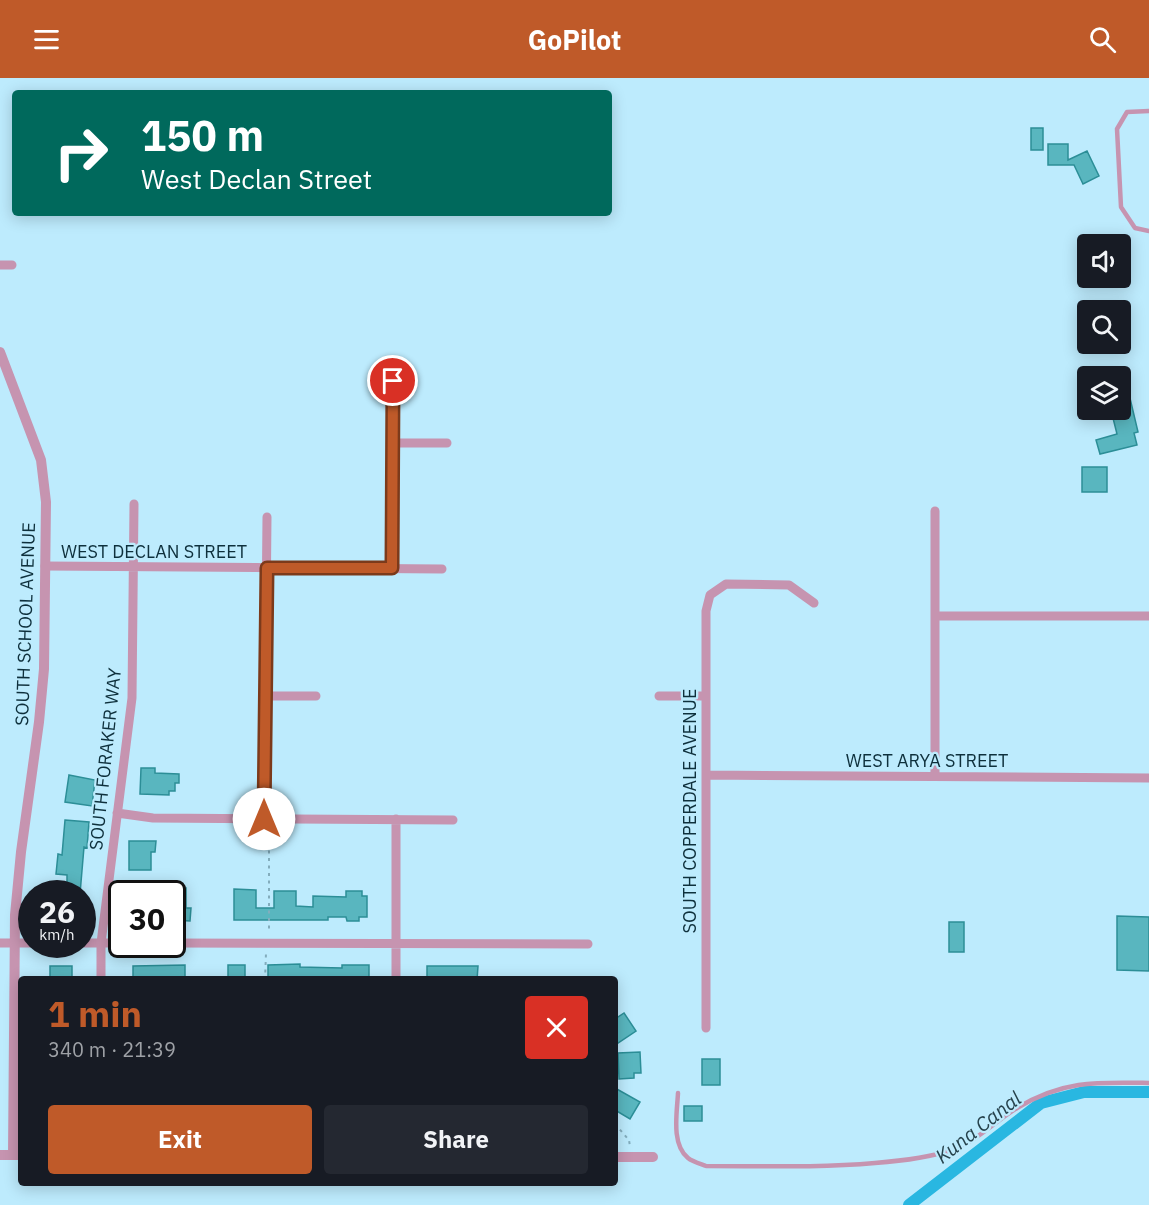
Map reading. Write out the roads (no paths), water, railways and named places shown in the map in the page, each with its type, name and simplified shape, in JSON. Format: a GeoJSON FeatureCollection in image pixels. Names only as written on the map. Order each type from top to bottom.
{"type":"FeatureCollection","features":[{"type":"Feature","properties":{"kind":"street"},"geometry":{"type":"LineString","coordinates":[[0,265],[12,265]]}},
{"type":"Feature","properties":{"kind":"street","name":"SOUTH SCHOOL AVENUE"},"geometry":{"type":"LineString","coordinates":[[0,352],[41,460],[46,502],[44,669],[15,915],[17,1155]]}},
{"type":"Feature","properties":{"kind":"street"},"geometry":{"type":"LineString","coordinates":[[392,568],[393,381]]}},
{"type":"Feature","properties":{"kind":"street"},"geometry":{"type":"LineString","coordinates":[[393,443],[447,443]]}},
{"type":"Feature","properties":{"kind":"street","name":"SOUTH FORAKER WAY"},"geometry":{"type":"LineString","coordinates":[[101,976],[101,943],[132,698],[134,504]]}},
{"type":"Feature","properties":{"kind":"street"},"geometry":{"type":"LineString","coordinates":[[935,511],[935,776]]}},
{"type":"Feature","properties":{"kind":"street"},"geometry":{"type":"LineString","coordinates":[[264,819],[267,516]]}},
{"type":"Feature","properties":{"kind":"street","name":"WEST DECLAN STREET"},"geometry":{"type":"LineString","coordinates":[[45,566],[442,569]]}},
{"type":"Feature","properties":{"kind":"street","name":"SOUTH COPPERDALE AVENUE"},"geometry":{"type":"LineString","coordinates":[[706,1028],[706,611],[710,595],[726,584],[789,585],[814,603]]}},
{"type":"Feature","properties":{"kind":"street"},"geometry":{"type":"LineString","coordinates":[[936,616],[1149,616]]}},
{"type":"Feature","properties":{"kind":"street"},"geometry":{"type":"LineString","coordinates":[[265,696],[316,696]]}},
{"type":"Feature","properties":{"kind":"street"},"geometry":{"type":"LineString","coordinates":[[658,696],[706,696]]}},
{"type":"Feature","properties":{"kind":"street","name":"WEST ARYA STREET"},"geometry":{"type":"LineString","coordinates":[[706,775],[1149,778]]}},
{"type":"Feature","properties":{"kind":"street"},"geometry":{"type":"LineString","coordinates":[[117,813],[153,818],[453,820]]}},
{"type":"Feature","properties":{"kind":"street"},"geometry":{"type":"LineString","coordinates":[[396,819],[396,976]]}},
{"type":"Feature","properties":{"kind":"street"},"geometry":{"type":"LineString","coordinates":[[0,943],[18,943]]}},
{"type":"Feature","properties":{"kind":"street"},"geometry":{"type":"LineString","coordinates":[[96,943],[108,943]]}},
{"type":"Feature","properties":{"kind":"street"},"geometry":{"type":"LineString","coordinates":[[186,943],[588,944]]}},
{"type":"Feature","properties":{"kind":"street"},"geometry":{"type":"LineString","coordinates":[[0,1155],[17,1155]]}},
{"type":"Feature","properties":{"kind":"street"},"geometry":{"type":"LineString","coordinates":[[618,1157],[653,1157]]}},
{"type":"Feature","properties":{"kind":"lane"},"geometry":{"type":"LineString","coordinates":[[1149,111],[1127,112],[1117,129],[1121,207],[1135,228],[1149,231]]}},
{"type":"Feature","properties":{"kind":"lane"},"geometry":{"type":"LineString","coordinates":[[678,1093],[676,1124],[679,1145],[688,1159],[706,1166],[843,1166],[902,1160],[950,1150],[972,1142],[1015,1109],[1040,1095],[1071,1085],[1095,1082],[1149,1083]]}},
{"type":"Feature","properties":{"kind":"waterway","name":"Kuna Canal"},"geometry":{"type":"LineString","coordinates":[[909,1205],[1041,1103],[1084,1092],[1149,1092]]}}]}
